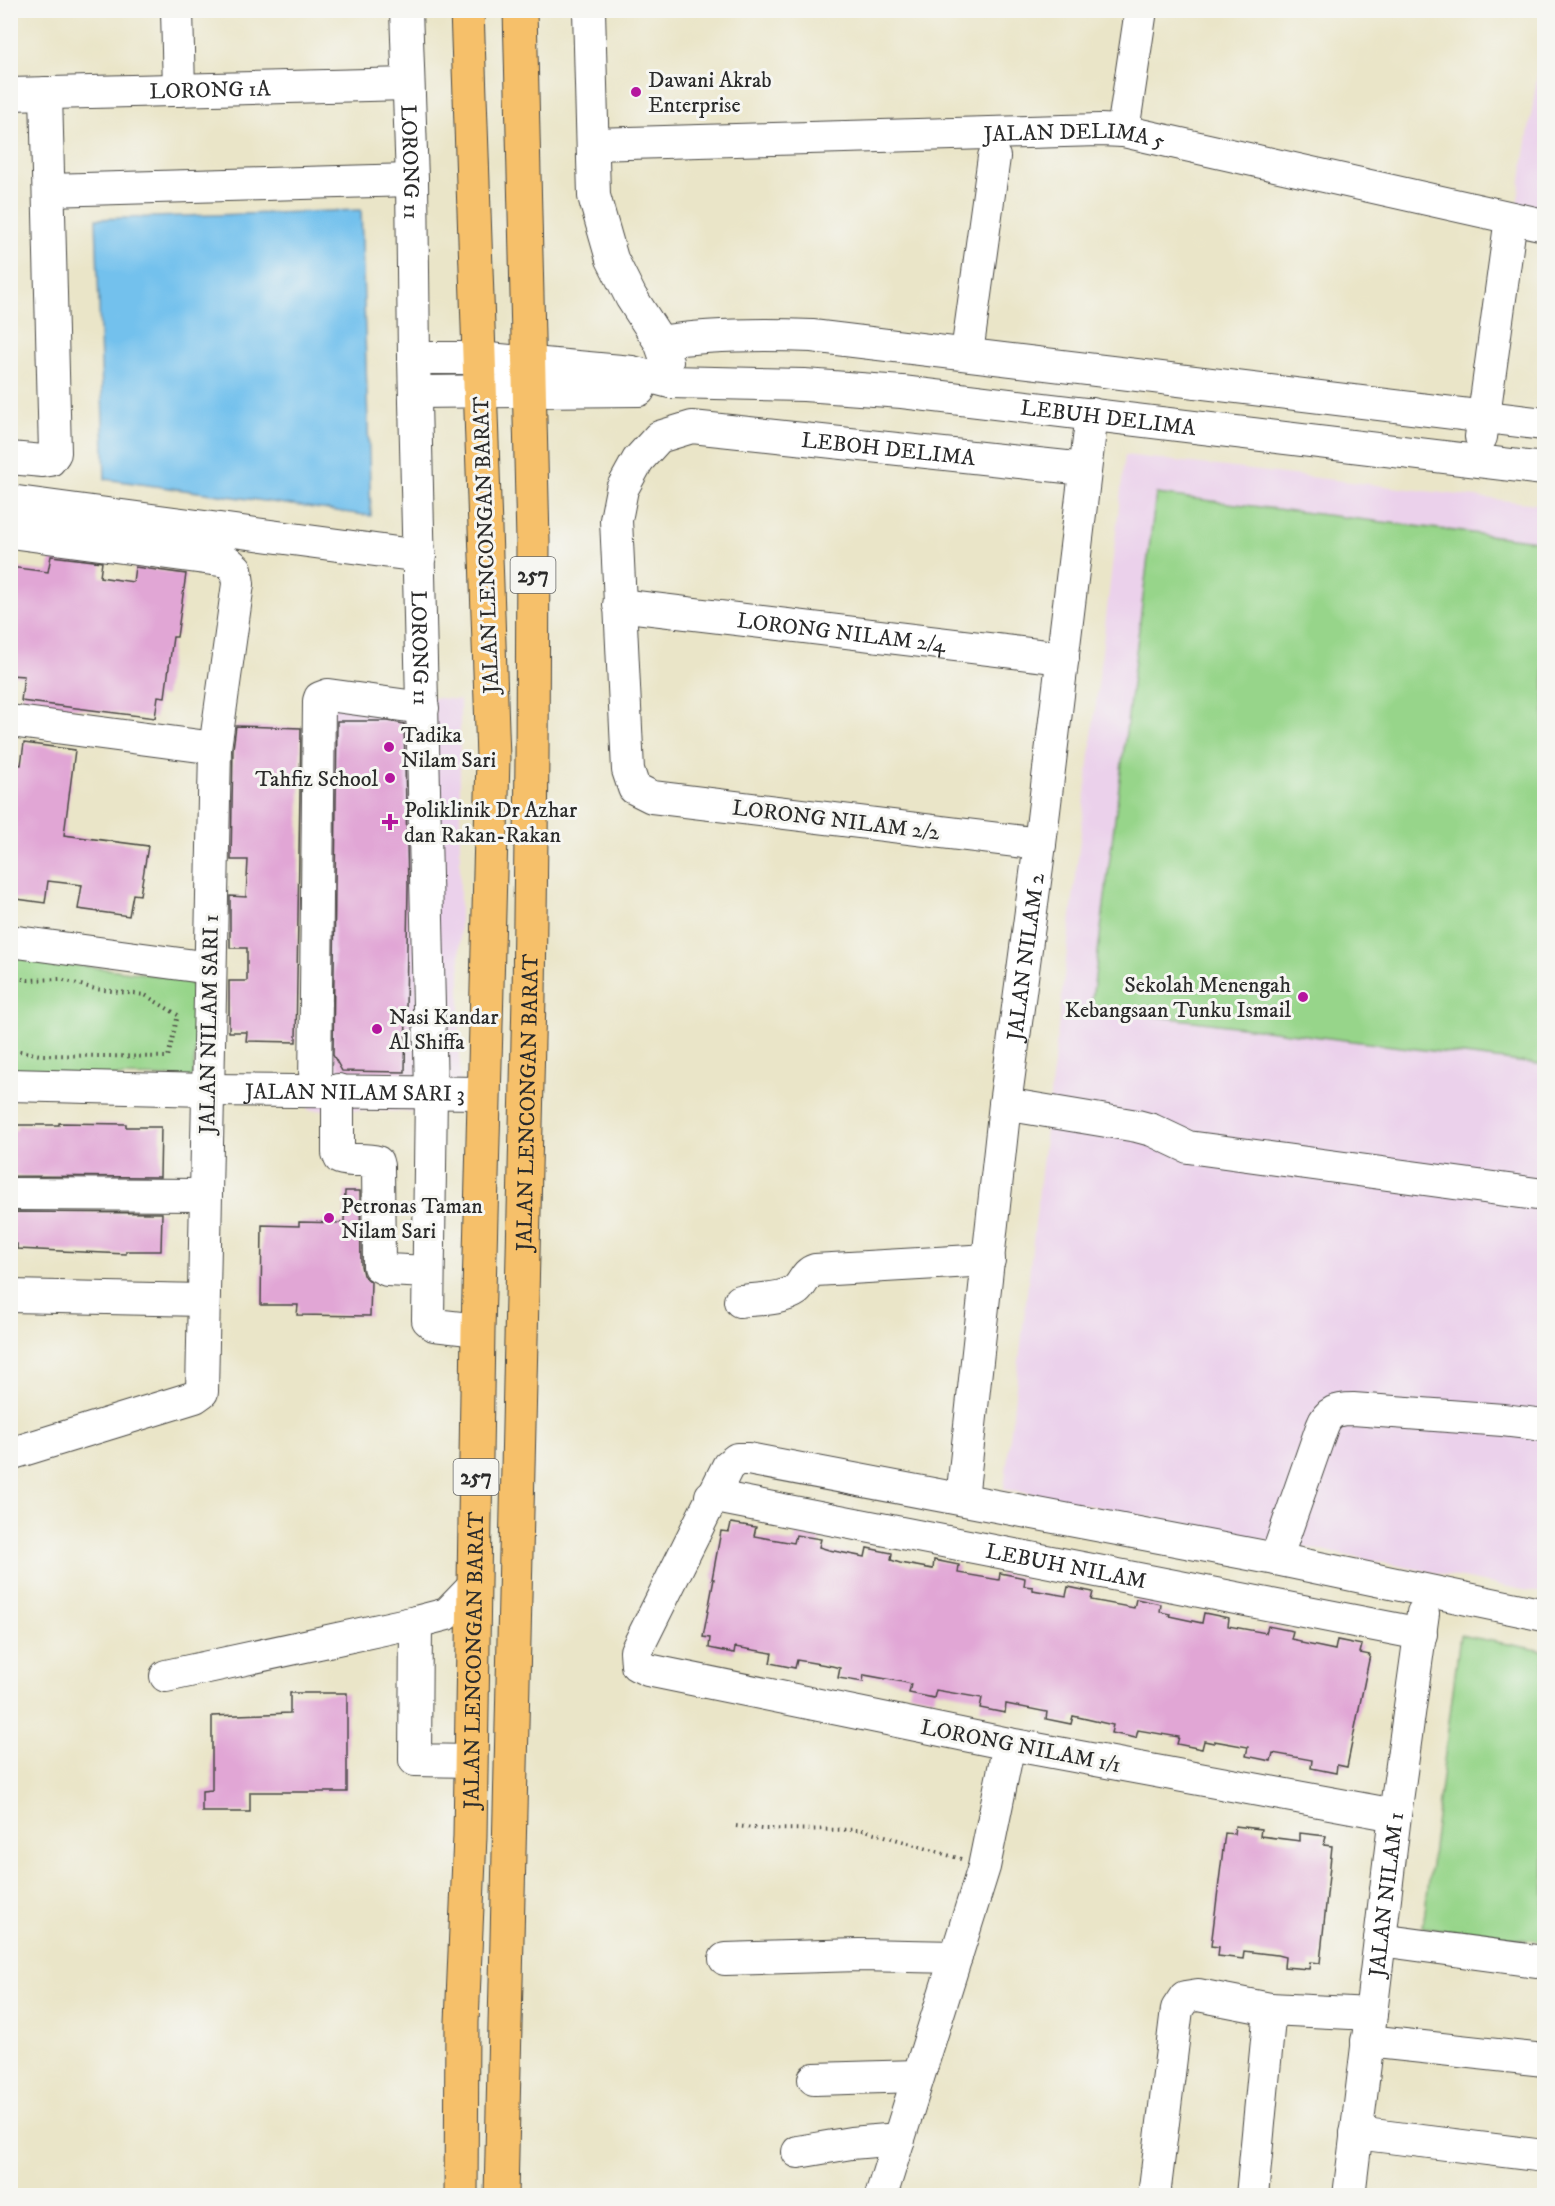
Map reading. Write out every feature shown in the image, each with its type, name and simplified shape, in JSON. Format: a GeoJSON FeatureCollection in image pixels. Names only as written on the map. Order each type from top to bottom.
{"type":"FeatureCollection","features":[{"type":"Feature","properties":{"kind":"highway","name":"JALAN LENCONGAN BARAT"},"geometry":{"type":"LineString","coordinates":[[461,2196],[462,2022],[471,1761],[478,1330],[493,758],[467,10]]}},
{"type":"Feature","properties":{"kind":"highway","name":"JALAN LENCONGAN BARAT"},"geometry":{"type":"LineString","coordinates":[[501,2196],[529,996],[533,541],[520,10]]}},
{"type":"Feature","properties":{"kind":"street"},"geometry":{"type":"LineString","coordinates":[[177,10],[178,90]]}},
{"type":"Feature","properties":{"kind":"street","name":"LORONG 11"},"geometry":{"type":"LineString","coordinates":[[406,10],[412,180],[431,1092],[428,1320],[434,1325],[478,1330]]}},
{"type":"Feature","properties":{"kind":"street"},"geometry":{"type":"LineString","coordinates":[[589,10],[594,196],[612,259],[631,297],[660,342],[668,362],[670,382]]}},
{"type":"Feature","properties":{"kind":"street"},"geometry":{"type":"LineString","coordinates":[[1123,131],[1141,10]]}},
{"type":"Feature","properties":{"kind":"street","name":"LORONG 1A"},"geometry":{"type":"LineString","coordinates":[[10,93],[408,84]]}},
{"type":"Feature","properties":{"kind":"street"},"geometry":{"type":"LineString","coordinates":[[10,458],[43,461],[50,460],[55,453],[46,93]]}},
{"type":"Feature","properties":{"kind":"street","name":"JALAN DELIMA 5"},"geometry":{"type":"LineString","coordinates":[[593,144],[1123,131],[1545,225]]}},
{"type":"Feature","properties":{"kind":"street"},"geometry":{"type":"LineString","coordinates":[[967,353],[994,157]]}},
{"type":"Feature","properties":{"kind":"street"},"geometry":{"type":"LineString","coordinates":[[49,190],[412,180]]}},
{"type":"Feature","properties":{"kind":"street"},"geometry":{"type":"LineString","coordinates":[[1478,461],[1511,218]]}},
{"type":"Feature","properties":{"kind":"street"},"geometry":{"type":"LineString","coordinates":[[660,342],[696,336],[755,333],[812,336],[1545,424]]}},
{"type":"Feature","properties":{"kind":"street"},"geometry":{"type":"LineString","coordinates":[[414,358],[478,358],[528,377]]}},
{"type":"Feature","properties":{"kind":"street","name":"LEBUH DELIMA"},"geometry":{"type":"LineString","coordinates":[[528,377],[632,372],[670,382],[804,385],[891,392],[1092,414],[1545,470]]}},
{"type":"Feature","properties":{"kind":"street"},"geometry":{"type":"LineString","coordinates":[[415,392],[479,392],[528,377]]}},
{"type":"Feature","properties":{"kind":"street","name":"JALAN NILAM 2"},"geometry":{"type":"LineString","coordinates":[[962,1499],[1005,1104],[1040,844],[1092,414]]}},
{"type":"Feature","properties":{"kind":"street","name":"LEBOH DELIMA"},"geometry":{"type":"LineString","coordinates":[[619,605],[616,520],[622,489],[638,460],[659,437],[692,427],[1085,469]]}},
{"type":"Feature","properties":{"kind":"street"},"geometry":{"type":"LineString","coordinates":[[10,501],[420,556]]}},
{"type":"Feature","properties":{"kind":"street","name":"JALAN NILAM SARI 1"},"geometry":{"type":"LineString","coordinates":[[10,532],[227,561],[236,569],[238,584],[215,748],[201,1394],[10,1454]]}},
{"type":"Feature","properties":{"kind":"street","name":"LORONG NILAM 2/4"},"geometry":{"type":"LineString","coordinates":[[619,605],[1063,658]]}},
{"type":"Feature","properties":{"kind":"street","name":"LORONG NILAM 2/2"},"geometry":{"type":"LineString","coordinates":[[619,605],[628,770],[634,788],[652,797],[1040,844]]}},
{"type":"Feature","properties":{"kind":"street"},"geometry":{"type":"LineString","coordinates":[[423,708],[328,695],[318,701],[326,1090],[338,1153],[340,1158],[345,1160],[376,1161],[378,1167],[379,1266],[387,1270],[428,1272]]}},
{"type":"Feature","properties":{"kind":"street"},"geometry":{"type":"LineString","coordinates":[[10,721],[215,748]]}},
{"type":"Feature","properties":{"kind":"street"},"geometry":{"type":"LineString","coordinates":[[10,941],[210,968]]}},
{"type":"Feature","properties":{"kind":"street","name":"JALAN NILAM SARI 3"},"geometry":{"type":"LineString","coordinates":[[10,1085],[484,1093]]}},
{"type":"Feature","properties":{"kind":"street"},"geometry":{"type":"LineString","coordinates":[[1005,1104],[1137,1126],[1152,1130],[1188,1147],[1545,1195]]}},
{"type":"Feature","properties":{"kind":"street"},"geometry":{"type":"LineString","coordinates":[[10,1194],[205,1195]]}},
{"type":"Feature","properties":{"kind":"street"},"geometry":{"type":"LineString","coordinates":[[740,1301],[781,1296],[795,1290],[809,1272],[815,1270],[989,1260]]}},
{"type":"Feature","properties":{"kind":"street"},"geometry":{"type":"LineString","coordinates":[[10,1296],[203,1300]]}},
{"type":"Feature","properties":{"kind":"street"},"geometry":{"type":"LineString","coordinates":[[1276,1559],[1325,1418],[1331,1412],[1353,1409],[1545,1425]]}},
{"type":"Feature","properties":{"kind":"street"},"geometry":{"type":"LineString","coordinates":[[711,1496],[728,1466],[737,1460],[748,1460],[1276,1559],[1545,1615]]}},
{"type":"Feature","properties":{"kind":"street","name":"LEBUH NILAM"},"geometry":{"type":"LineString","coordinates":[[711,1496],[1421,1634]]}},
{"type":"Feature","properties":{"kind":"street","name":"LORONG NILAM 1/1"},"geometry":{"type":"LineString","coordinates":[[711,1496],[636,1651],[637,1665],[648,1670],[1009,1744],[1395,1815]]}},
{"type":"Feature","properties":{"kind":"street"},"geometry":{"type":"LineString","coordinates":[[166,1676],[447,1614],[474,1586]]}},
{"type":"Feature","properties":{"kind":"street","name":"JALAN NILAM 1"},"geometry":{"type":"LineString","coordinates":[[1349,2196],[1395,1815],[1426,1591]]}},
{"type":"Feature","properties":{"kind":"street"},"geometry":{"type":"LineString","coordinates":[[416,1622],[415,1760],[471,1761]]}},
{"type":"Feature","properties":{"kind":"street"},"geometry":{"type":"LineString","coordinates":[[881,2196],[984,1867],[1009,1744]]}},
{"type":"Feature","properties":{"kind":"street"},"geometry":{"type":"LineString","coordinates":[[1380,1940],[1545,1962]]}},
{"type":"Feature","properties":{"kind":"street"},"geometry":{"type":"LineString","coordinates":[[725,1959],[824,1955],[956,1957]]}},
{"type":"Feature","properties":{"kind":"street"},"geometry":{"type":"LineString","coordinates":[[1154,2196],[1177,2008],[1185,1998],[1198,1995],[1545,2060]]}},
{"type":"Feature","properties":{"kind":"street"},"geometry":{"type":"LineString","coordinates":[[1252,2196],[1270,2008]]}},
{"type":"Feature","properties":{"kind":"street"},"geometry":{"type":"LineString","coordinates":[[814,2079],[918,2076]]}},
{"type":"Feature","properties":{"kind":"street"},"geometry":{"type":"LineString","coordinates":[[1356,2133],[1545,2156]]}},
{"type":"Feature","properties":{"kind":"street"},"geometry":{"type":"LineString","coordinates":[[798,2152],[851,2143],[899,2139]]}},
{"type":"Feature","properties":{"kind":"path"},"geometry":{"type":"LineString","coordinates":[[10,977],[28,980],[60,980],[95,989],[145,995],[178,1015],[168,1057],[40,1055],[10,1049]]}},
{"type":"Feature","properties":{"kind":"path"},"geometry":{"type":"LineString","coordinates":[[736,1826],[762,1829],[865,1830],[984,1867]]}},
{"type":"Feature","properties":{"kind":"shaded area"},"geometry":{"type":"Polygon","coordinates":[[[1544,33],[1544,211],[1517,205],[1544,33]]]}},
{"type":"Feature","properties":{"kind":"shaded area","name":"Sekolah Menengah Kebangsaan Tunku Ismail"},"geometry":{"type":"Polygon","coordinates":[[[1125,455],[1544,505],[1544,1594],[1004,1489],[1125,455]]]}},
{"type":"Feature","properties":{"kind":"shaded area"},"geometry":{"type":"Polygon","coordinates":[[[308,686],[460,700],[460,1112],[308,1110],[308,686]]]}},
{"type":"Feature","properties":{"kind":"green space"},"geometry":{"type":"Polygon","coordinates":[[[1156,494],[1544,542],[1544,1065],[1091,1008],[1156,494]]]}},
{"type":"Feature","properties":{"kind":"green space"},"geometry":{"type":"Polygon","coordinates":[[[11,957],[187,979],[200,997],[193,1077],[11,1075],[11,957]]]}},
{"type":"Feature","properties":{"kind":"green space"},"geometry":{"type":"Polygon","coordinates":[[[1460,1635],[1544,1651],[1544,1942],[1423,1927],[1460,1635]]]}},
{"type":"Feature","properties":{"kind":"water"},"geometry":{"type":"Polygon","coordinates":[[[361,210],[371,516],[105,479],[96,219],[361,210]]]}},
{"type":"Feature","properties":{"kind":"building"},"geometry":{"type":"Polygon","coordinates":[[[51,556],[102,562],[100,577],[133,582],[135,567],[186,574],[177,637],[173,637],[165,697],[158,696],[155,718],[21,701],[24,676],[10,675],[10,567],[48,572],[51,556]]]}},
{"type":"Feature","properties":{"kind":"building"},"geometry":{"type":"Polygon","coordinates":[[[337,721],[388,721],[404,724],[408,885],[405,1072],[342,1071],[333,1055],[337,721]]]}},
{"type":"Feature","properties":{"kind":"building"},"geometry":{"type":"Polygon","coordinates":[[[236,726],[301,728],[296,1042],[246,1041],[247,1032],[229,1032],[229,981],[247,981],[247,948],[230,948],[230,896],[246,897],[248,860],[231,860],[233,749],[236,726]]]}},
{"type":"Feature","properties":{"kind":"building"},"geometry":{"type":"Polygon","coordinates":[[[24,743],[75,750],[64,835],[148,846],[140,895],[133,894],[129,916],[78,909],[82,885],[48,881],[45,903],[10,898],[10,784],[13,764],[21,765],[24,743]]]}},
{"type":"Feature","properties":{"kind":"building"},"geometry":{"type":"Polygon","coordinates":[[[59,1123],[161,1127],[160,1177],[10,1176],[10,1130],[17,1130],[17,1125],[59,1125],[59,1123]]]}},
{"type":"Feature","properties":{"kind":"building"},"geometry":{"type":"Polygon","coordinates":[[[345,1191],[360,1191],[361,1266],[363,1275],[371,1282],[370,1316],[297,1315],[298,1305],[261,1305],[262,1225],[299,1226],[299,1222],[344,1223],[345,1191]]]}},
{"type":"Feature","properties":{"kind":"building"},"geometry":{"type":"Polygon","coordinates":[[[10,1212],[162,1213],[161,1251],[126,1251],[126,1254],[17,1249],[17,1244],[10,1244],[10,1212]]]}},
{"type":"Feature","properties":{"kind":"building"},"geometry":{"type":"Polygon","coordinates":[[[731,1523],[756,1527],[754,1536],[794,1543],[796,1535],[821,1539],[819,1547],[865,1557],[867,1548],[892,1553],[891,1560],[900,1563],[933,1569],[934,1560],[959,1565],[958,1573],[999,1580],[1000,1573],[1025,1578],[1024,1586],[1033,1587],[1033,1590],[1066,1596],[1068,1587],[1093,1592],[1091,1600],[1134,1608],[1136,1599],[1161,1604],[1160,1612],[1202,1623],[1204,1613],[1229,1618],[1228,1626],[1266,1633],[1268,1626],[1293,1631],[1291,1639],[1335,1650],[1337,1640],[1362,1645],[1360,1653],[1370,1655],[1347,1767],[1337,1765],[1336,1773],[1311,1768],[1312,1760],[1273,1753],[1271,1761],[1246,1756],[1248,1747],[1204,1741],[1202,1749],[1177,1744],[1179,1737],[1138,1730],[1136,1738],[1111,1733],[1113,1725],[1073,1716],[1071,1724],[1046,1719],[1047,1712],[1006,1704],[1005,1713],[980,1708],[982,1698],[936,1690],[934,1698],[909,1693],[911,1684],[903,1682],[864,1675],[863,1682],[838,1678],[840,1668],[832,1666],[797,1660],[795,1668],[770,1663],[772,1653],[735,1647],[734,1653],[709,1648],[710,1638],[703,1637],[714,1579],[712,1579],[721,1531],[729,1532],[731,1523]]]}},
{"type":"Feature","properties":{"kind":"building"},"geometry":{"type":"Polygon","coordinates":[[[290,1693],[347,1693],[347,1792],[250,1792],[250,1812],[202,1812],[202,1791],[212,1790],[212,1716],[290,1713],[290,1693]]]}},
{"type":"Feature","properties":{"kind":"building"},"geometry":{"type":"Polygon","coordinates":[[[1235,1826],[1261,1829],[1260,1836],[1300,1841],[1300,1833],[1326,1836],[1324,1845],[1332,1846],[1320,1963],[1310,1962],[1309,1969],[1284,1967],[1285,1957],[1244,1951],[1243,1959],[1218,1956],[1219,1947],[1211,1946],[1225,1833],[1234,1834],[1235,1826]]]}},
{"type":"Feature","properties":{"kind":"place","name":"Dawani Akrab Enterprise"},"geometry":{"type":"Point","coordinates":[636,92]}},
{"type":"Feature","properties":{"kind":"place","name":"Tadika Nilam Sari"},"geometry":{"type":"Point","coordinates":[389,747]}},
{"type":"Feature","properties":{"kind":"place","name":"Tahfiz School"},"geometry":{"type":"Point","coordinates":[390,778]}},
{"type":"Feature","properties":{"kind":"place","name":"Poliklinik Dr Azhar dan Rakan-Rakan"},"geometry":{"type":"Point","coordinates":[390,822]}},
{"type":"Feature","properties":{"kind":"place","name":"Sekolah Menengah Kebangsaan Tunku Ismail"},"geometry":{"type":"Point","coordinates":[1303,997]}},
{"type":"Feature","properties":{"kind":"place","name":"Nasi Kandar Al Shiffa"},"geometry":{"type":"Point","coordinates":[377,1029]}},
{"type":"Feature","properties":{"kind":"place","name":"Petronas Taman Nilam Sari"},"geometry":{"type":"Point","coordinates":[329,1218]}}]}
